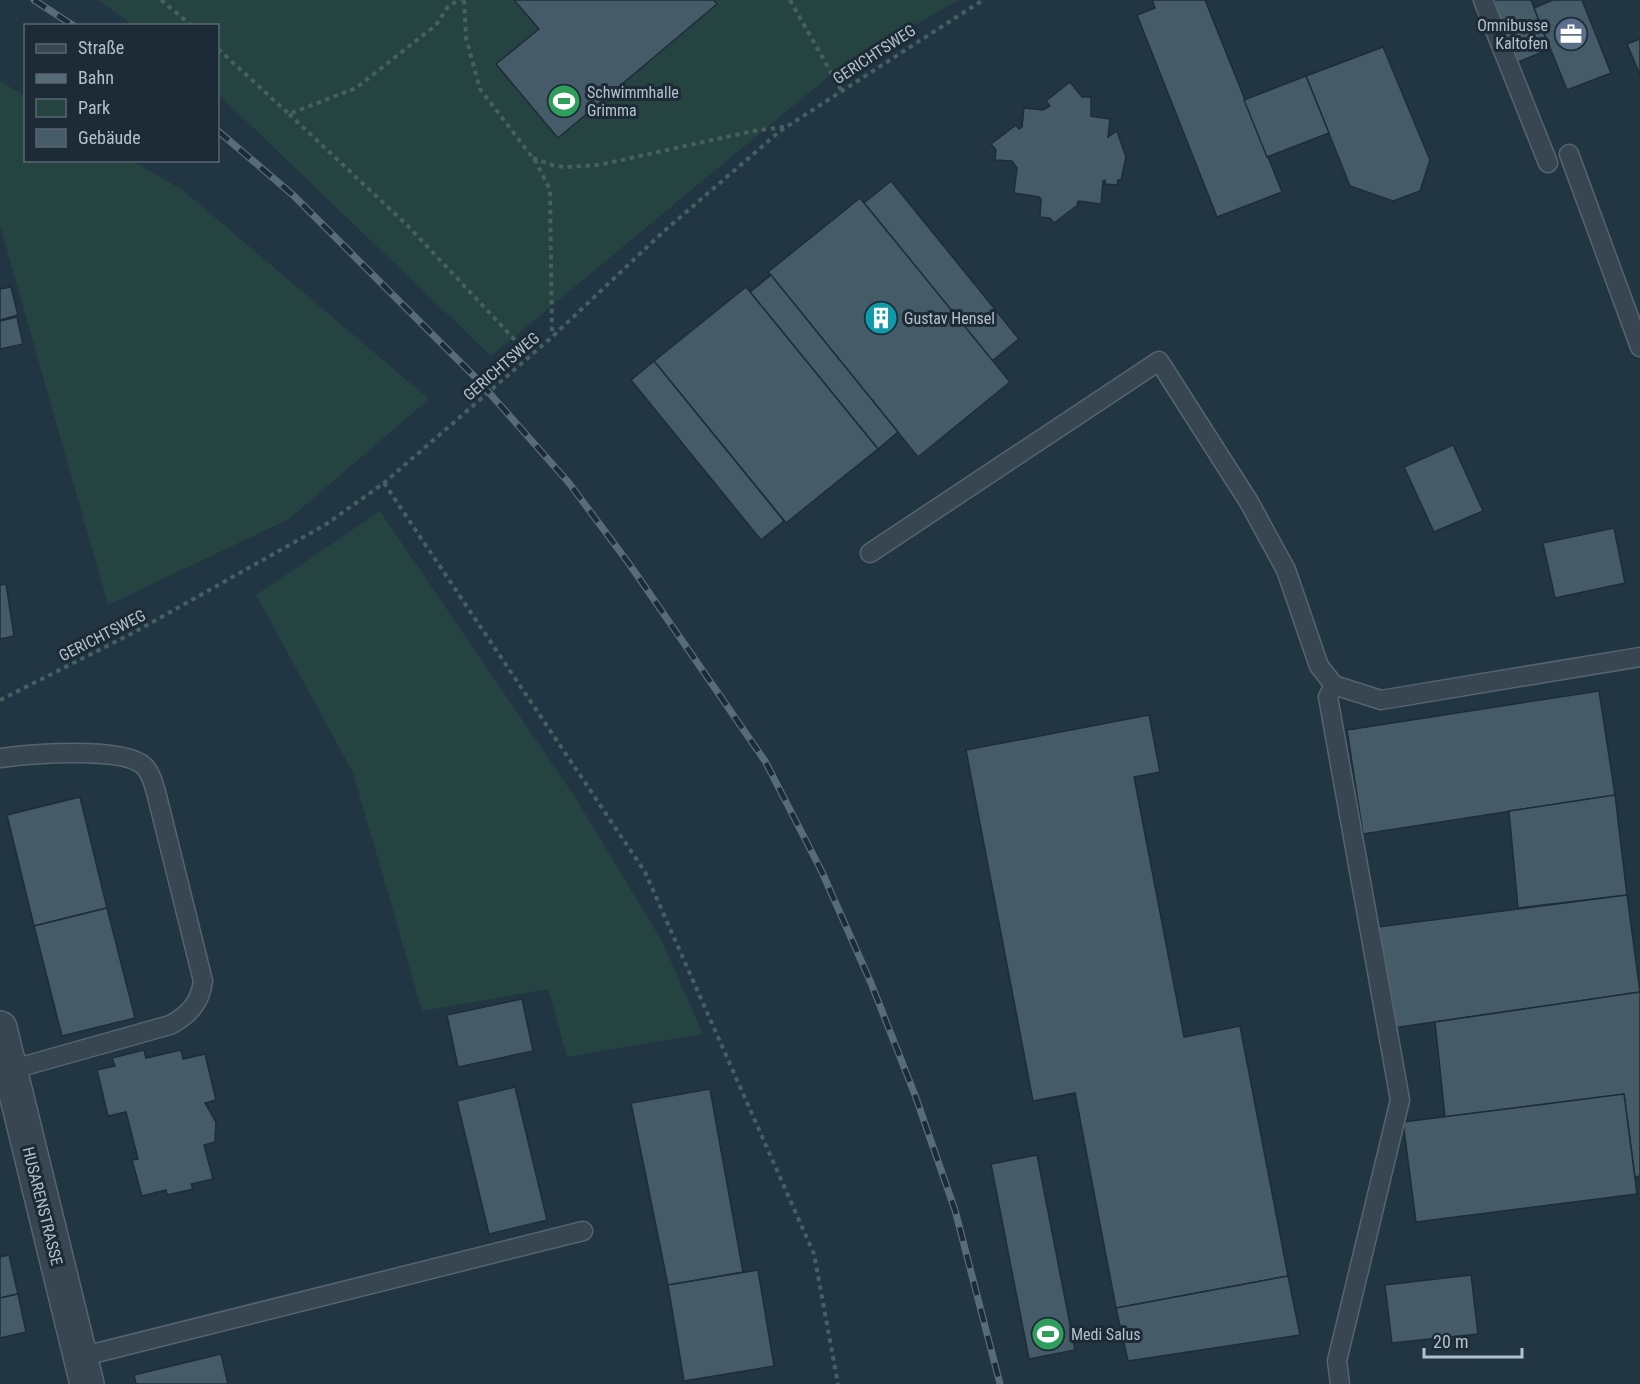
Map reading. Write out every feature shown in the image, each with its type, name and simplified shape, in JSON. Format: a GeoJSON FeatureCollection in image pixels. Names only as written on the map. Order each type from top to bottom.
{"type":"FeatureCollection","features":[{"type":"Feature","properties":{"kind":"street","name":"HUSARENSTRASSE"},"geometry":{"type":"LineString","coordinates":[[0,1028],[83,1370]]}},
{"type":"Feature","properties":{"kind":"lane"},"geometry":{"type":"LineString","coordinates":[[1484,0],[1548,163]]}},
{"type":"Feature","properties":{"kind":"lane"},"geometry":{"type":"LineString","coordinates":[[1569,154],[1640,347]]}},
{"type":"Feature","properties":{"kind":"lane"},"geometry":{"type":"LineString","coordinates":[[870,553],[1159,361],[1249,502],[1281,560],[1319,666],[1334,685],[1381,700],[1640,657]]}},
{"type":"Feature","properties":{"kind":"lane"},"geometry":{"type":"LineString","coordinates":[[1334,685],[1328,697],[1400,1100],[1337,1361],[1340,1384]]}},
{"type":"Feature","properties":{"kind":"lane"},"geometry":{"type":"LineString","coordinates":[[0,758],[46,753],[90,753],[124,757],[143,765],[151,776],[157,796],[203,981],[201,993],[195,1005],[186,1016],[170,1025],[10,1070]]}},
{"type":"Feature","properties":{"kind":"lane"},"geometry":{"type":"LineString","coordinates":[[83,1370],[583,1231]]}},
{"type":"Feature","properties":{"kind":"path"},"geometry":{"type":"LineString","coordinates":[[161,0],[190,24]]}},
{"type":"Feature","properties":{"kind":"path"},"geometry":{"type":"LineString","coordinates":[[289,114],[356,88],[436,25],[449,5],[463,0],[466,38],[480,89],[533,158],[550,190],[552,337]]}},
{"type":"Feature","properties":{"kind":"path"},"geometry":{"type":"LineString","coordinates":[[790,0],[842,90]]}},
{"type":"Feature","properties":{"kind":"path","name":"GERICHTSWEG"},"geometry":{"type":"LineString","coordinates":[[0,700],[133,633],[325,525],[384,483],[552,337],[663,232],[786,127],[983,0]]}},
{"type":"Feature","properties":{"kind":"path"},"geometry":{"type":"LineString","coordinates":[[219,50],[409,228],[530,356]]}},
{"type":"Feature","properties":{"kind":"path"},"geometry":{"type":"LineString","coordinates":[[533,158],[555,166],[599,165],[753,130],[786,127]]}},
{"type":"Feature","properties":{"kind":"path"},"geometry":{"type":"LineString","coordinates":[[384,483],[645,872],[814,1254],[838,1384]]}},
{"type":"Feature","properties":{"kind":"green space"},"geometry":{"type":"Polygon","coordinates":[[[98,0],[959,0],[839,68],[491,356],[219,95],[219,24],[132,24],[98,0]]]}},
{"type":"Feature","properties":{"kind":"green space"},"geometry":{"type":"Polygon","coordinates":[[[0,81],[24,95],[24,162],[135,162],[184,191],[429,399],[289,519],[108,605],[0,225],[0,81]]]}},
{"type":"Feature","properties":{"kind":"green space"},"geometry":{"type":"Polygon","coordinates":[[[380,511],[575,797],[662,941],[703,1034],[567,1057],[548,989],[422,1011],[353,773],[256,595],[380,511]]]}},
{"type":"Feature","properties":{"kind":"building","name":"Schwimmhalle Grimma"},"geometry":{"type":"Polygon","coordinates":[[[514,0],[714,0],[717,4],[558,138],[496,64],[539,29],[514,0]]]}},
{"type":"Feature","properties":{"kind":"building"},"geometry":{"type":"Polygon","coordinates":[[[1152,0],[1205,0],[1282,192],[1217,217],[1137,15],[1155,8],[1152,0]]]}},
{"type":"Feature","properties":{"kind":"building"},"geometry":{"type":"Polygon","coordinates":[[[1493,0],[1531,0],[1550,49],[1518,62],[1493,0]]]}},
{"type":"Feature","properties":{"kind":"building"},"geometry":{"type":"Polygon","coordinates":[[[1553,0],[1582,0],[1611,73],[1567,90],[1534,8],[1553,0]]]}},
{"type":"Feature","properties":{"kind":"building"},"geometry":{"type":"Polygon","coordinates":[[[1640,39],[1640,75],[1627,44],[1640,39]]]}},
{"type":"Feature","properties":{"kind":"building"},"geometry":{"type":"Polygon","coordinates":[[[1383,47],[1430,160],[1420,191],[1393,201],[1350,186],[1306,76],[1383,47]]]}},
{"type":"Feature","properties":{"kind":"building"},"geometry":{"type":"Polygon","coordinates":[[[1306,76],[1329,133],[1267,157],[1244,100],[1306,76]]]}},
{"type":"Feature","properties":{"kind":"building"},"geometry":{"type":"Polygon","coordinates":[[[1070,82],[1082,97],[1091,97],[1091,116],[1110,119],[1108,137],[1117,131],[1126,157],[1121,180],[1118,180],[1117,185],[1105,184],[1105,180],[1103,181],[1101,204],[1079,201],[1077,203],[1079,204],[1054,223],[1050,218],[1040,217],[1041,199],[1039,197],[1014,193],[1017,168],[1012,161],[995,160],[996,150],[991,144],[1016,125],[1019,129],[1022,127],[1024,108],[1043,110],[1050,106],[1046,101],[1070,82]]]}},
{"type":"Feature","properties":{"kind":"building"},"geometry":{"type":"Polygon","coordinates":[[[891,181],[1019,339],[992,361],[864,203],[891,181]]]}},
{"type":"Feature","properties":{"kind":"building","name":"Gustav Hensel"},"geometry":{"type":"Polygon","coordinates":[[[860,198],[1010,382],[918,457],[768,272],[860,198]]]}},
{"type":"Feature","properties":{"kind":"building"},"geometry":{"type":"Polygon","coordinates":[[[771,275],[898,432],[878,449],[750,292],[771,275]]]}},
{"type":"Feature","properties":{"kind":"building"},"geometry":{"type":"Polygon","coordinates":[[[11,287],[18,315],[0,320],[0,289],[11,287]]]}},
{"type":"Feature","properties":{"kind":"building"},"geometry":{"type":"Polygon","coordinates":[[[746,287],[878,449],[786,523],[654,361],[746,287]]]}},
{"type":"Feature","properties":{"kind":"building"},"geometry":{"type":"Polygon","coordinates":[[[17,317],[23,344],[0,349],[0,321],[17,317]]]}},
{"type":"Feature","properties":{"kind":"building"},"geometry":{"type":"Polygon","coordinates":[[[654,361],[784,521],[761,540],[631,380],[654,361]]]}},
{"type":"Feature","properties":{"kind":"building"},"geometry":{"type":"Polygon","coordinates":[[[1453,445],[1483,511],[1434,532],[1404,467],[1453,445]]]}},
{"type":"Feature","properties":{"kind":"building"},"geometry":{"type":"Polygon","coordinates":[[[1614,528],[1625,583],[1555,598],[1543,543],[1614,528]]]}},
{"type":"Feature","properties":{"kind":"building"},"geometry":{"type":"Polygon","coordinates":[[[6,584],[14,636],[0,639],[0,585],[6,584]]]}},
{"type":"Feature","properties":{"kind":"building"},"geometry":{"type":"Polygon","coordinates":[[[1599,691],[1615,795],[1363,834],[1347,730],[1599,691]]]}},
{"type":"Feature","properties":{"kind":"building"},"geometry":{"type":"Polygon","coordinates":[[[1149,715],[1160,772],[1134,777],[1184,1037],[1240,1026],[1288,1276],[1116,1308],[1075,1093],[1033,1101],[966,750],[1149,715]]]}},
{"type":"Feature","properties":{"kind":"building"},"geometry":{"type":"Polygon","coordinates":[[[1615,795],[1627,895],[1518,908],[1509,811],[1615,795]]]}},
{"type":"Feature","properties":{"kind":"building"},"geometry":{"type":"Polygon","coordinates":[[[80,797],[107,908],[34,926],[7,815],[80,797]]]}},
{"type":"Feature","properties":{"kind":"building"},"geometry":{"type":"Polygon","coordinates":[[[1627,895],[1640,992],[1393,1028],[1378,927],[1627,895]]]}},
{"type":"Feature","properties":{"kind":"building"},"geometry":{"type":"Polygon","coordinates":[[[107,908],[135,1018],[62,1036],[34,926],[107,908]]]}},
{"type":"Feature","properties":{"kind":"building"},"geometry":{"type":"Polygon","coordinates":[[[1640,992],[1640,1176],[1635,1177],[1624,1094],[1445,1117],[1435,1022],[1640,992]]]}},
{"type":"Feature","properties":{"kind":"building"},"geometry":{"type":"Polygon","coordinates":[[[522,999],[533,1051],[458,1067],[447,1015],[522,999]]]}},
{"type":"Feature","properties":{"kind":"building"},"geometry":{"type":"Polygon","coordinates":[[[144,1050],[146,1058],[181,1050],[183,1059],[205,1054],[216,1100],[205,1103],[216,1122],[215,1142],[204,1145],[213,1179],[191,1184],[193,1189],[167,1195],[166,1190],[142,1196],[132,1160],[138,1159],[126,1112],[108,1116],[97,1070],[115,1066],[112,1058],[144,1050]]]}},
{"type":"Feature","properties":{"kind":"building"},"geometry":{"type":"Polygon","coordinates":[[[515,1087],[547,1220],[489,1234],[457,1101],[515,1087]]]}},
{"type":"Feature","properties":{"kind":"building"},"geometry":{"type":"Polygon","coordinates":[[[710,1089],[743,1272],[668,1285],[631,1103],[710,1089]]]}},
{"type":"Feature","properties":{"kind":"building"},"geometry":{"type":"Polygon","coordinates":[[[1624,1094],[1637,1194],[1416,1222],[1403,1122],[1624,1094]]]}},
{"type":"Feature","properties":{"kind":"building"},"geometry":{"type":"Polygon","coordinates":[[[1037,1155],[1075,1350],[1029,1359],[991,1164],[1037,1155]]]}},
{"type":"Feature","properties":{"kind":"building"},"geometry":{"type":"Polygon","coordinates":[[[9,1255],[18,1294],[0,1298],[0,1257],[9,1255]]]}},
{"type":"Feature","properties":{"kind":"building"},"geometry":{"type":"Polygon","coordinates":[[[758,1270],[774,1366],[684,1381],[668,1285],[758,1270]]]}},
{"type":"Feature","properties":{"kind":"building"},"geometry":{"type":"Polygon","coordinates":[[[1471,1275],[1478,1334],[1392,1343],[1385,1285],[1471,1275]]]}},
{"type":"Feature","properties":{"kind":"building"},"geometry":{"type":"Polygon","coordinates":[[[1288,1276],[1300,1335],[1128,1361],[1116,1308],[1288,1276]]]}},
{"type":"Feature","properties":{"kind":"building"},"geometry":{"type":"Polygon","coordinates":[[[18,1294],[26,1332],[0,1338],[0,1298],[18,1294]]]}},
{"type":"Feature","properties":{"kind":"building"},"geometry":{"type":"Polygon","coordinates":[[[221,1354],[228,1384],[136,1384],[134,1375],[221,1354]]]}},
{"type":"Feature","properties":{"kind":"railway"},"geometry":{"type":"LineString","coordinates":[[34,0],[71,24]]}},
{"type":"Feature","properties":{"kind":"railway"},"geometry":{"type":"LineString","coordinates":[[219,132],[293,195],[477,379],[569,483],[630,565],[765,761],[822,872],[871,983],[915,1095],[955,1210],[1000,1384]]}},
{"type":"Feature","properties":{"kind":"place","name":"Omnibusse Kaltofen"},"geometry":{"type":"Point","coordinates":[1571,34]}},
{"type":"Feature","properties":{"kind":"place","name":"Schwimmhalle Grimma"},"geometry":{"type":"Point","coordinates":[564,101]}},
{"type":"Feature","properties":{"kind":"place","name":"Gustav Hensel"},"geometry":{"type":"Point","coordinates":[881,318]}},
{"type":"Feature","properties":{"kind":"place","name":"Medi Salus"},"geometry":{"type":"Point","coordinates":[1048,1334]}}]}
